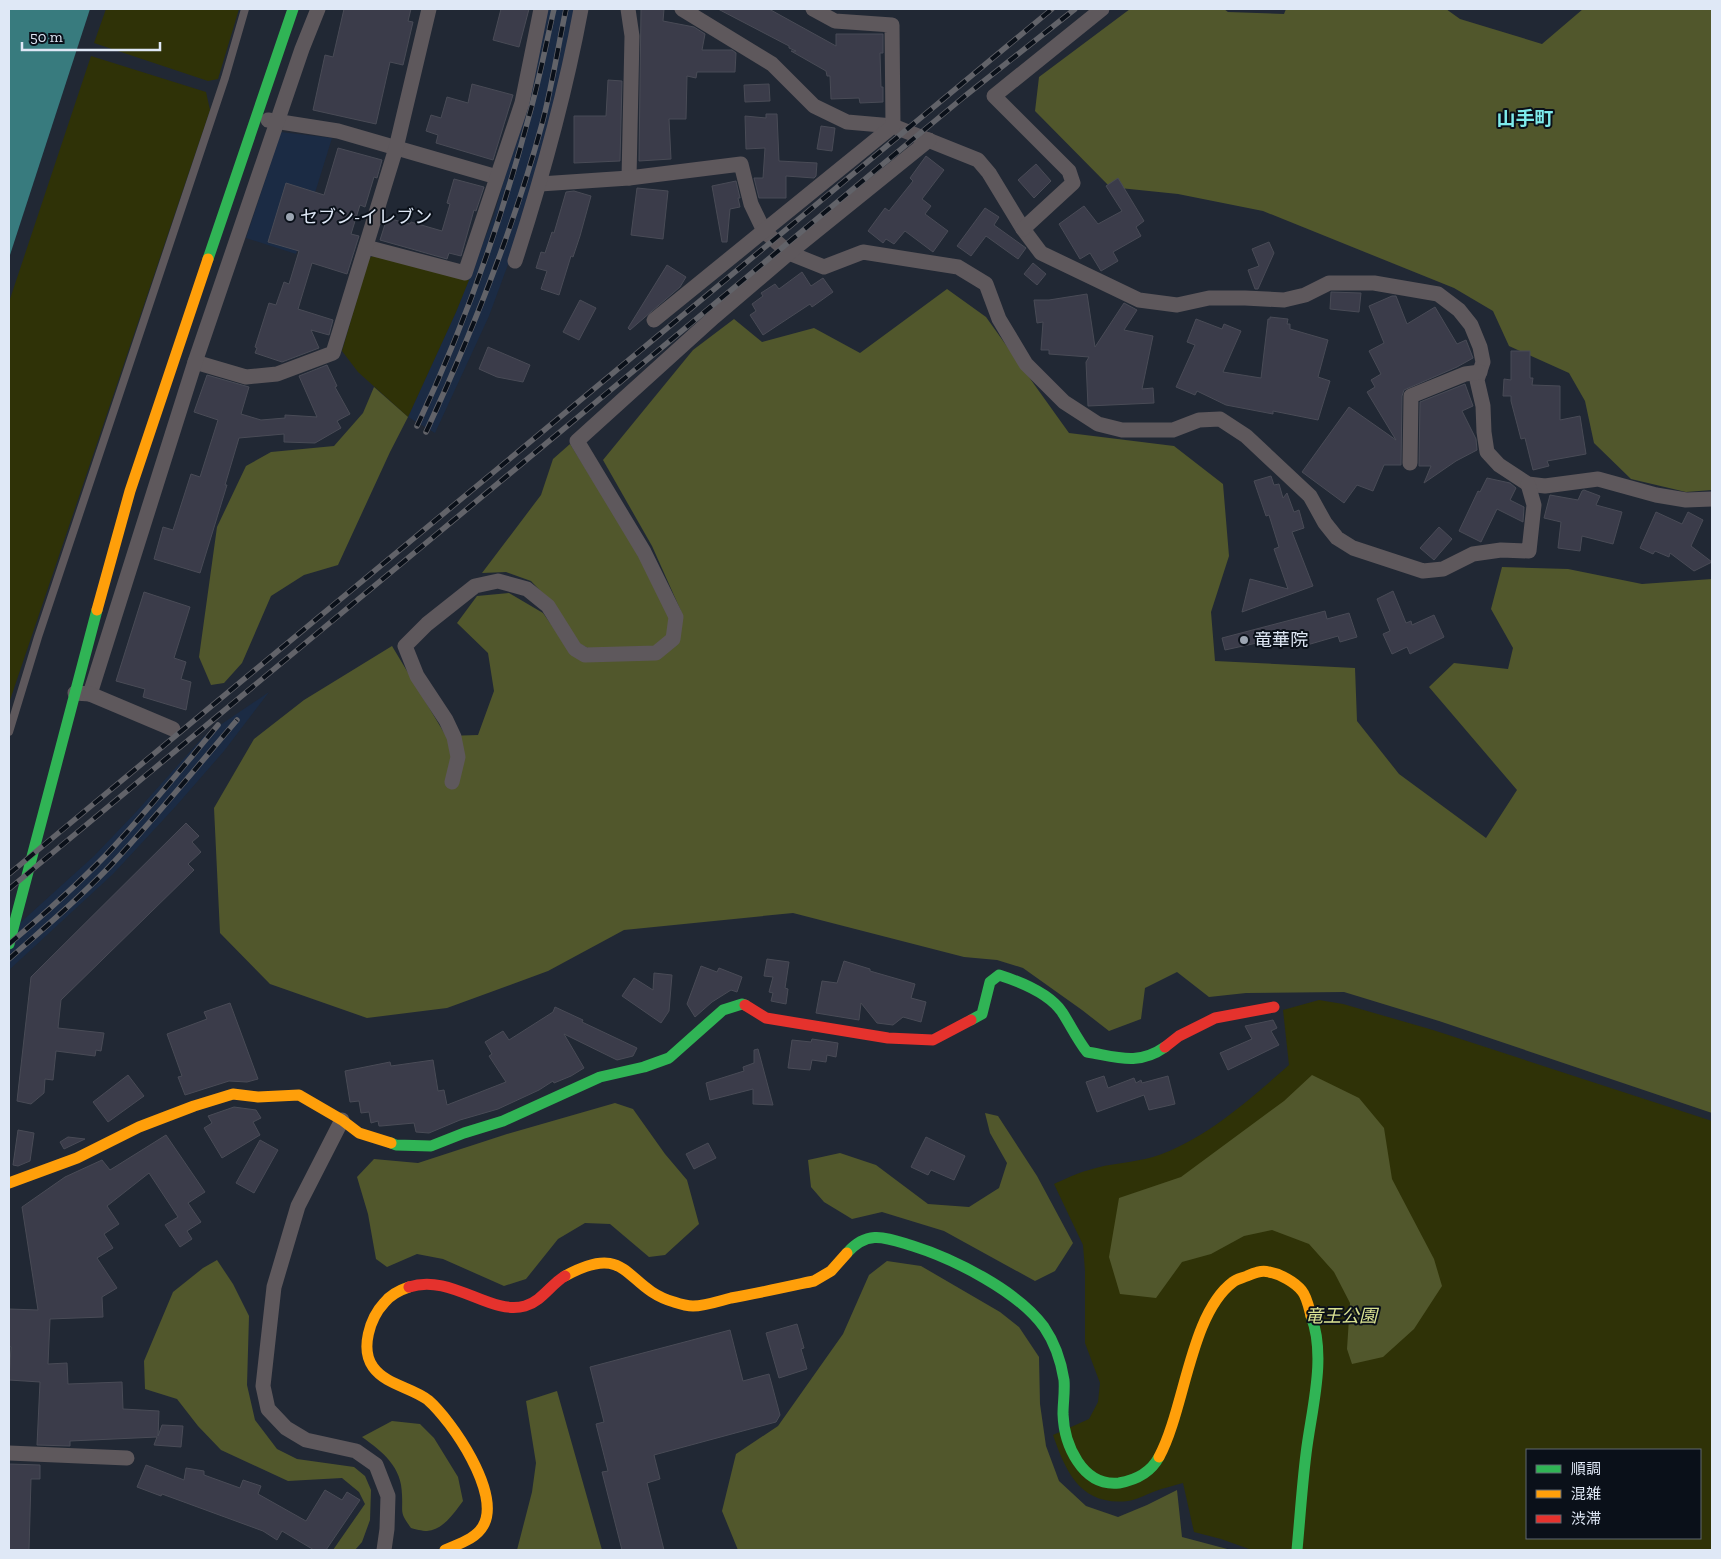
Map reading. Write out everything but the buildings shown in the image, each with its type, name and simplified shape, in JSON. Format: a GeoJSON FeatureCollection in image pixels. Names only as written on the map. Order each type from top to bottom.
{"type":"FeatureCollection","features":[{"type":"Feature","properties":{"kind":"street"},"geometry":{"type":"LineString","coordinates":[[9,944],[130,491],[293,9]]}},
{"type":"Feature","properties":{"kind":"street"},"geometry":{"type":"LineString","coordinates":[[90,694],[195,362],[302,49],[318,9]]}},
{"type":"Feature","properties":{"kind":"street"},"geometry":{"type":"LineString","coordinates":[[195,362],[246,377],[277,374],[333,353],[396,148],[428,9]]}},
{"type":"Feature","properties":{"kind":"street"},"geometry":{"type":"LineString","coordinates":[[366,247],[465,273],[522,103],[541,9]]}},
{"type":"Feature","properties":{"kind":"street"},"geometry":{"type":"LineString","coordinates":[[515,261],[540,184],[570,70],[581,9]]}},
{"type":"Feature","properties":{"kind":"street"},"geometry":{"type":"LineString","coordinates":[[628,9],[632,36],[629,178]]}},
{"type":"Feature","properties":{"kind":"street"},"geometry":{"type":"LineString","coordinates":[[682,9],[772,64],[814,106],[847,122],[893,126],[978,160],[989,173],[1023,229],[1041,253],[1139,300],[1176,305],[1209,298],[1284,300],[1305,295],[1329,283],[1374,283],[1438,294],[1459,310],[1471,325],[1480,347],[1483,362],[1477,380],[1483,406],[1487,452],[1499,465],[1528,484],[1545,486],[1598,479],[1671,498],[1686,500],[1712,499]]}},
{"type":"Feature","properties":{"kind":"street"},"geometry":{"type":"LineString","coordinates":[[813,9],[835,21],[892,25],[893,126]]}},
{"type":"Feature","properties":{"kind":"street"},"geometry":{"type":"LineString","coordinates":[[1023,229],[1073,183],[1068,171],[994,96],[1102,9]]}},
{"type":"Feature","properties":{"kind":"street"},"geometry":{"type":"LineString","coordinates":[[255,118],[338,131],[497,177]]}},
{"type":"Feature","properties":{"kind":"street"},"geometry":{"type":"LineString","coordinates":[[654,320],[893,126]]}},
{"type":"Feature","properties":{"kind":"street"},"geometry":{"type":"LineString","coordinates":[[452,782],[458,757],[454,737],[446,720],[417,676],[405,646],[427,624],[475,586],[498,581],[527,589],[548,606],[575,649],[585,655],[656,653],[672,639],[676,617],[672,608],[644,552],[577,441],[714,317],[789,253],[929,140]]}},
{"type":"Feature","properties":{"kind":"street"},"geometry":{"type":"LineString","coordinates":[[540,184],[629,178],[741,164],[752,204],[764,231],[789,253],[824,267],[862,252],[958,267],[986,284],[999,319],[1026,364],[1064,402],[1098,424],[1122,430],[1173,430],[1199,420],[1220,419],[1246,436],[1310,496],[1325,523],[1337,538],[1353,548],[1423,571],[1443,569],[1473,554],[1501,550],[1529,550],[1534,505],[1528,484]]}},
{"type":"Feature","properties":{"kind":"street"},"geometry":{"type":"LineString","coordinates":[[1410,463],[1411,396],[1465,374],[1480,372]]}},
{"type":"Feature","properties":{"kind":"street"},"geometry":{"type":"LineString","coordinates":[[75,693],[90,694],[173,728]]}},
{"type":"Feature","properties":{"kind":"street"},"geometry":{"type":"LineString","coordinates":[[9,1183],[77,1158],[139,1127],[194,1106],[233,1094],[258,1096],[299,1095],[342,1120],[359,1133],[396,1145],[431,1146],[503,1121],[600,1077],[644,1067],[669,1058],[723,1010],[742,1004],[766,1018],[888,1038],[934,1040],[982,1014],[990,982],[999,975],[1015,980],[1048,998],[1061,1011],[1075,1036],[1087,1052],[1133,1060],[1153,1055],[1179,1036],[1215,1018],[1274,1007]]}},
{"type":"Feature","properties":{"kind":"street"},"geometry":{"type":"LineString","coordinates":[[342,1120],[295,1215],[274,1287],[263,1386],[268,1409],[286,1428],[306,1440],[356,1451],[376,1466],[388,1496],[384,1550]]}},
{"type":"Feature","properties":{"kind":"street"},"geometry":{"type":"LineString","coordinates":[[445,1550],[472,1537],[482,1528],[487,1514],[488,1501],[477,1469],[437,1408],[425,1398],[380,1375],[371,1364],[368,1351],[368,1334],[377,1312],[388,1299],[403,1288],[422,1283],[452,1288],[507,1306],[520,1307],[532,1303],[563,1278],[585,1267],[610,1263],[623,1267],[649,1290],[663,1299],[677,1304],[694,1306],[814,1281],[829,1273],[853,1247],[867,1238],[883,1238],[943,1256],[1002,1290],[1042,1324],[1053,1340],[1061,1362],[1064,1385],[1063,1418],[1073,1455],[1086,1473],[1104,1482],[1121,1483],[1142,1476],[1155,1464],[1170,1436],[1193,1354],[1208,1312],[1223,1289],[1245,1274],[1266,1271],[1286,1278],[1302,1292],[1314,1316],[1317,1342],[1316,1372],[1297,1550]]}},
{"type":"Feature","properties":{"kind":"street"},"geometry":{"type":"LineString","coordinates":[[9,1453],[127,1458]]}},
{"type":"Feature","properties":{"kind":"lane"},"geometry":{"type":"LineString","coordinates":[[9,732],[38,637],[225,78],[245,9]]}},
{"type":"Feature","properties":{"kind":"shaded area"},"geometry":{"type":"Polygon","coordinates":[[[9,9],[90,9],[9,258],[9,9]]]}},
{"type":"Feature","properties":{"kind":"shaded area"},"geometry":{"type":"Polygon","coordinates":[[[546,9],[575,9],[534,194],[489,316],[435,433],[408,417],[456,312],[494,215],[529,88],[546,9]]]}},
{"type":"Feature","properties":{"kind":"shaded area"},"geometry":{"type":"Polygon","coordinates":[[[1130,9],[1224,9],[1228,12],[1284,14],[1286,9],[1446,9],[1460,19],[1542,44],[1583,9],[1712,9],[1712,490],[1686,492],[1631,479],[1594,443],[1585,401],[1569,373],[1509,346],[1493,311],[1454,288],[1263,211],[1178,194],[1110,187],[1035,111],[1039,77],[1130,9]]]}},
{"type":"Feature","properties":{"kind":"shaded area"},"geometry":{"type":"Polygon","coordinates":[[[281,132],[332,138],[296,254],[246,238],[281,132]]]}},
{"type":"Feature","properties":{"kind":"shaded area"},"geometry":{"type":"Polygon","coordinates":[[[947,289],[986,317],[1069,433],[1174,446],[1223,484],[1229,556],[1211,612],[1215,661],[1355,668],[1357,721],[1399,774],[1486,838],[1517,790],[1429,687],[1454,663],[1508,669],[1513,648],[1491,609],[1502,567],[1568,569],[1642,584],[1712,579],[1712,1113],[1439,1021],[1344,992],[1246,993],[1209,997],[1177,972],[1145,988],[1141,1019],[1109,1031],[1023,968],[997,960],[964,957],[793,913],[624,930],[548,971],[447,1008],[367,1018],[270,984],[220,933],[214,808],[254,739],[304,700],[392,646],[446,736],[478,735],[494,691],[488,653],[457,623],[477,596],[509,593],[543,613],[567,647],[658,659],[681,611],[652,546],[603,460],[693,350],[734,319],[762,342],[814,328],[860,353],[947,289]]]}},
{"type":"Feature","properties":{"kind":"shaded area"},"geometry":{"type":"Polygon","coordinates":[[[374,387],[408,417],[338,565],[304,575],[271,596],[242,663],[224,683],[211,685],[199,657],[217,527],[246,466],[271,452],[334,446],[363,413],[374,387]]]}},
{"type":"Feature","properties":{"kind":"shaded area"},"geometry":{"type":"Polygon","coordinates":[[[570,444],[637,551],[670,618],[667,636],[654,646],[590,649],[580,644],[553,604],[531,581],[506,572],[482,573],[541,495],[553,459],[570,444]]]}},
{"type":"Feature","properties":{"kind":"shaded area"},"geometry":{"type":"Polygon","coordinates":[[[269,692],[224,751],[113,874],[9,970],[9,933],[94,856],[204,736],[269,692]]]}},
{"type":"Feature","properties":{"kind":"shaded area"},"geometry":{"type":"Polygon","coordinates":[[[1312,1075],[1359,1098],[1384,1128],[1392,1179],[1434,1259],[1442,1286],[1414,1329],[1383,1357],[1352,1364],[1347,1349],[1350,1303],[1334,1272],[1309,1244],[1272,1230],[1244,1236],[1211,1254],[1182,1262],[1156,1298],[1120,1294],[1109,1257],[1119,1198],[1181,1177],[1284,1101],[1312,1075]]]}},
{"type":"Feature","properties":{"kind":"shaded area"},"geometry":{"type":"Polygon","coordinates":[[[615,1103],[633,1109],[665,1154],[687,1180],[699,1224],[665,1255],[649,1257],[610,1224],[585,1223],[558,1239],[526,1279],[504,1286],[443,1259],[417,1254],[387,1267],[376,1259],[368,1214],[357,1177],[374,1159],[418,1163],[507,1134],[615,1103]]]}},
{"type":"Feature","properties":{"kind":"shaded area"},"geometry":{"type":"Polygon","coordinates":[[[985,1113],[998,1116],[1037,1176],[1073,1243],[1055,1271],[1035,1281],[944,1231],[882,1212],[852,1219],[824,1202],[811,1187],[808,1160],[840,1153],[876,1165],[928,1204],[969,1207],[999,1188],[1007,1163],[990,1133],[985,1113]]]}},
{"type":"Feature","properties":{"kind":"shaded area"},"geometry":{"type":"Polygon","coordinates":[[[217,1260],[233,1284],[249,1316],[247,1385],[255,1420],[277,1449],[297,1459],[354,1467],[365,1476],[371,1490],[370,1520],[362,1542],[355,1550],[333,1550],[365,1504],[359,1492],[342,1478],[288,1481],[221,1450],[198,1426],[177,1399],[145,1389],[144,1361],[173,1292],[203,1268],[217,1260]]]}},
{"type":"Feature","properties":{"kind":"shaded area"},"geometry":{"type":"Polygon","coordinates":[[[887,1261],[921,1266],[1000,1312],[1019,1327],[1039,1357],[1040,1404],[1046,1446],[1059,1481],[1086,1506],[1118,1517],[1177,1490],[1182,1537],[1231,1550],[738,1550],[722,1511],[736,1454],[778,1426],[843,1334],[869,1275],[887,1261]]]}},
{"type":"Feature","properties":{"kind":"shaded area"},"geometry":{"type":"Polygon","coordinates":[[[557,1391],[602,1550],[517,1550],[532,1492],[536,1463],[526,1401],[557,1391]]]}},
{"type":"Feature","properties":{"kind":"shaded area"},"geometry":{"type":"Polygon","coordinates":[[[392,1421],[420,1424],[434,1438],[458,1477],[463,1501],[448,1520],[438,1528],[425,1531],[411,1528],[403,1515],[401,1485],[395,1468],[377,1448],[362,1437],[392,1421]]]}},
{"type":"Feature","properties":{"kind":"green space"},"geometry":{"type":"Polygon","coordinates":[[[106,9],[239,9],[218,79],[208,81],[94,43],[106,9]]]}},
{"type":"Feature","properties":{"kind":"green space"},"geometry":{"type":"Polygon","coordinates":[[[91,56],[206,92],[210,110],[9,703],[9,302],[91,56]]]}},
{"type":"Feature","properties":{"kind":"green space"},"geometry":{"type":"Polygon","coordinates":[[[377,254],[469,280],[408,417],[358,372],[342,351],[369,258],[377,254]]]}},
{"type":"Feature","properties":{"kind":"green space","name":"竜王公園"},"geometry":{"type":"Polygon","coordinates":[[[1319,1000],[1343,1004],[1433,1030],[1712,1121],[1712,1550],[1252,1550],[1194,1532],[1183,1483],[1128,1501],[1112,1501],[1098,1498],[1078,1484],[1070,1474],[1053,1435],[1089,1419],[1098,1402],[1100,1383],[1085,1343],[1083,1245],[1054,1184],[1076,1174],[1113,1164],[1153,1157],[1172,1150],[1226,1118],[1289,1065],[1283,1010],[1319,1000]]]}},
{"type":"Feature","properties":{"kind":"railway"},"geometry":{"type":"LineString","coordinates":[[417,426],[466,312],[494,235],[533,103],[554,9]]}},
{"type":"Feature","properties":{"kind":"railway"},"geometry":{"type":"LineString","coordinates":[[426,432],[490,281],[531,164],[546,110],[566,9]]}},
{"type":"Feature","properties":{"kind":"railway"},"geometry":{"type":"LineString","coordinates":[[9,874],[1052,9]]}},
{"type":"Feature","properties":{"kind":"railway"},"geometry":{"type":"LineString","coordinates":[[9,889],[965,96],[1075,9]]}},
{"type":"Feature","properties":{"kind":"railway"},"geometry":{"type":"LineString","coordinates":[[9,959],[100,877],[237,720]]}},
{"type":"Feature","properties":{"kind":"railway"},"geometry":{"type":"LineString","coordinates":[[9,944],[105,856],[149,808],[218,725]]}},
{"type":"Feature","properties":{"kind":"traffic: fast"},"geometry":{"type":"LineString","coordinates":[[208,259],[293,9]]}},
{"type":"Feature","properties":{"kind":"traffic: fast"},"geometry":{"type":"LineString","coordinates":[[9,944],[97,610]]}},
{"type":"Feature","properties":{"kind":"traffic: fast"},"geometry":{"type":"LineString","coordinates":[[971,1020],[982,1014],[990,982],[999,975],[1025,985],[1050,999],[1062,1012],[1087,1052],[1118,1058],[1136,1058],[1155,1053],[1165,1047]]}},
{"type":"Feature","properties":{"kind":"traffic: fast"},"geometry":{"type":"LineString","coordinates":[[391,1143],[396,1145],[431,1146],[503,1121],[600,1077],[644,1067],[669,1058],[723,1010],[742,1004],[745,1005]]}},
{"type":"Feature","properties":{"kind":"traffic: fast"},"geometry":{"type":"LineString","coordinates":[[847,1253],[862,1241],[870,1238],[886,1238],[947,1259],[1002,1289],[1033,1314],[1048,1333],[1054,1346],[1064,1380],[1064,1426],[1071,1450],[1085,1471],[1095,1478],[1106,1482],[1119,1483],[1131,1480],[1147,1471],[1159,1457]]}},
{"type":"Feature","properties":{"kind":"traffic: fast"},"geometry":{"type":"LineString","coordinates":[[1297,1550],[1308,1437],[1318,1366],[1316,1332],[1311,1316]]}},
{"type":"Feature","properties":{"kind":"traffic: slow"},"geometry":{"type":"LineString","coordinates":[[97,610],[130,491],[208,259]]}},
{"type":"Feature","properties":{"kind":"traffic: slow"},"geometry":{"type":"LineString","coordinates":[[9,1183],[77,1158],[139,1127],[194,1106],[233,1094],[258,1097],[299,1095],[342,1120],[359,1133],[391,1143]]}},
{"type":"Feature","properties":{"kind":"traffic: slow"},"geometry":{"type":"LineString","coordinates":[[565,1276],[586,1266],[602,1263],[615,1265],[625,1270],[658,1295],[681,1304],[698,1306],[814,1281],[831,1271],[847,1253]]}},
{"type":"Feature","properties":{"kind":"traffic: slow"},"geometry":{"type":"LineString","coordinates":[[1159,1457],[1168,1437],[1198,1339],[1207,1316],[1219,1297],[1233,1282],[1255,1273],[1266,1271],[1273,1273],[1291,1282],[1302,1291],[1307,1299],[1311,1316]]}},
{"type":"Feature","properties":{"kind":"traffic: slow"},"geometry":{"type":"LineString","coordinates":[[409,1287],[392,1295],[379,1309],[368,1334],[367,1352],[369,1360],[378,1373],[428,1400],[438,1410],[461,1441],[472,1459],[480,1478],[486,1496],[487,1512],[483,1526],[471,1538],[445,1550]]}},
{"type":"Feature","properties":{"kind":"traffic: jam"},"geometry":{"type":"LineString","coordinates":[[745,1005],[766,1018],[888,1038],[933,1040],[971,1020]]}},
{"type":"Feature","properties":{"kind":"traffic: jam"},"geometry":{"type":"LineString","coordinates":[[1165,1047],[1179,1036],[1215,1018],[1274,1007]]}},
{"type":"Feature","properties":{"kind":"traffic: jam"},"geometry":{"type":"LineString","coordinates":[[409,1287],[425,1284],[440,1285],[484,1301],[512,1307],[531,1304],[565,1276]]}},
{"type":"Feature","properties":{"kind":"place","name":"セブン-イレブン"},"geometry":{"type":"Point","coordinates":[290,217]}},
{"type":"Feature","properties":{"kind":"place","name":"竜華院"},"geometry":{"type":"Point","coordinates":[1244,640]}},
{"type":"Feature","properties":{"kind":"district","name":"山手町"},"geometry":{"type":"Point","coordinates":[1525,118]}}]}
